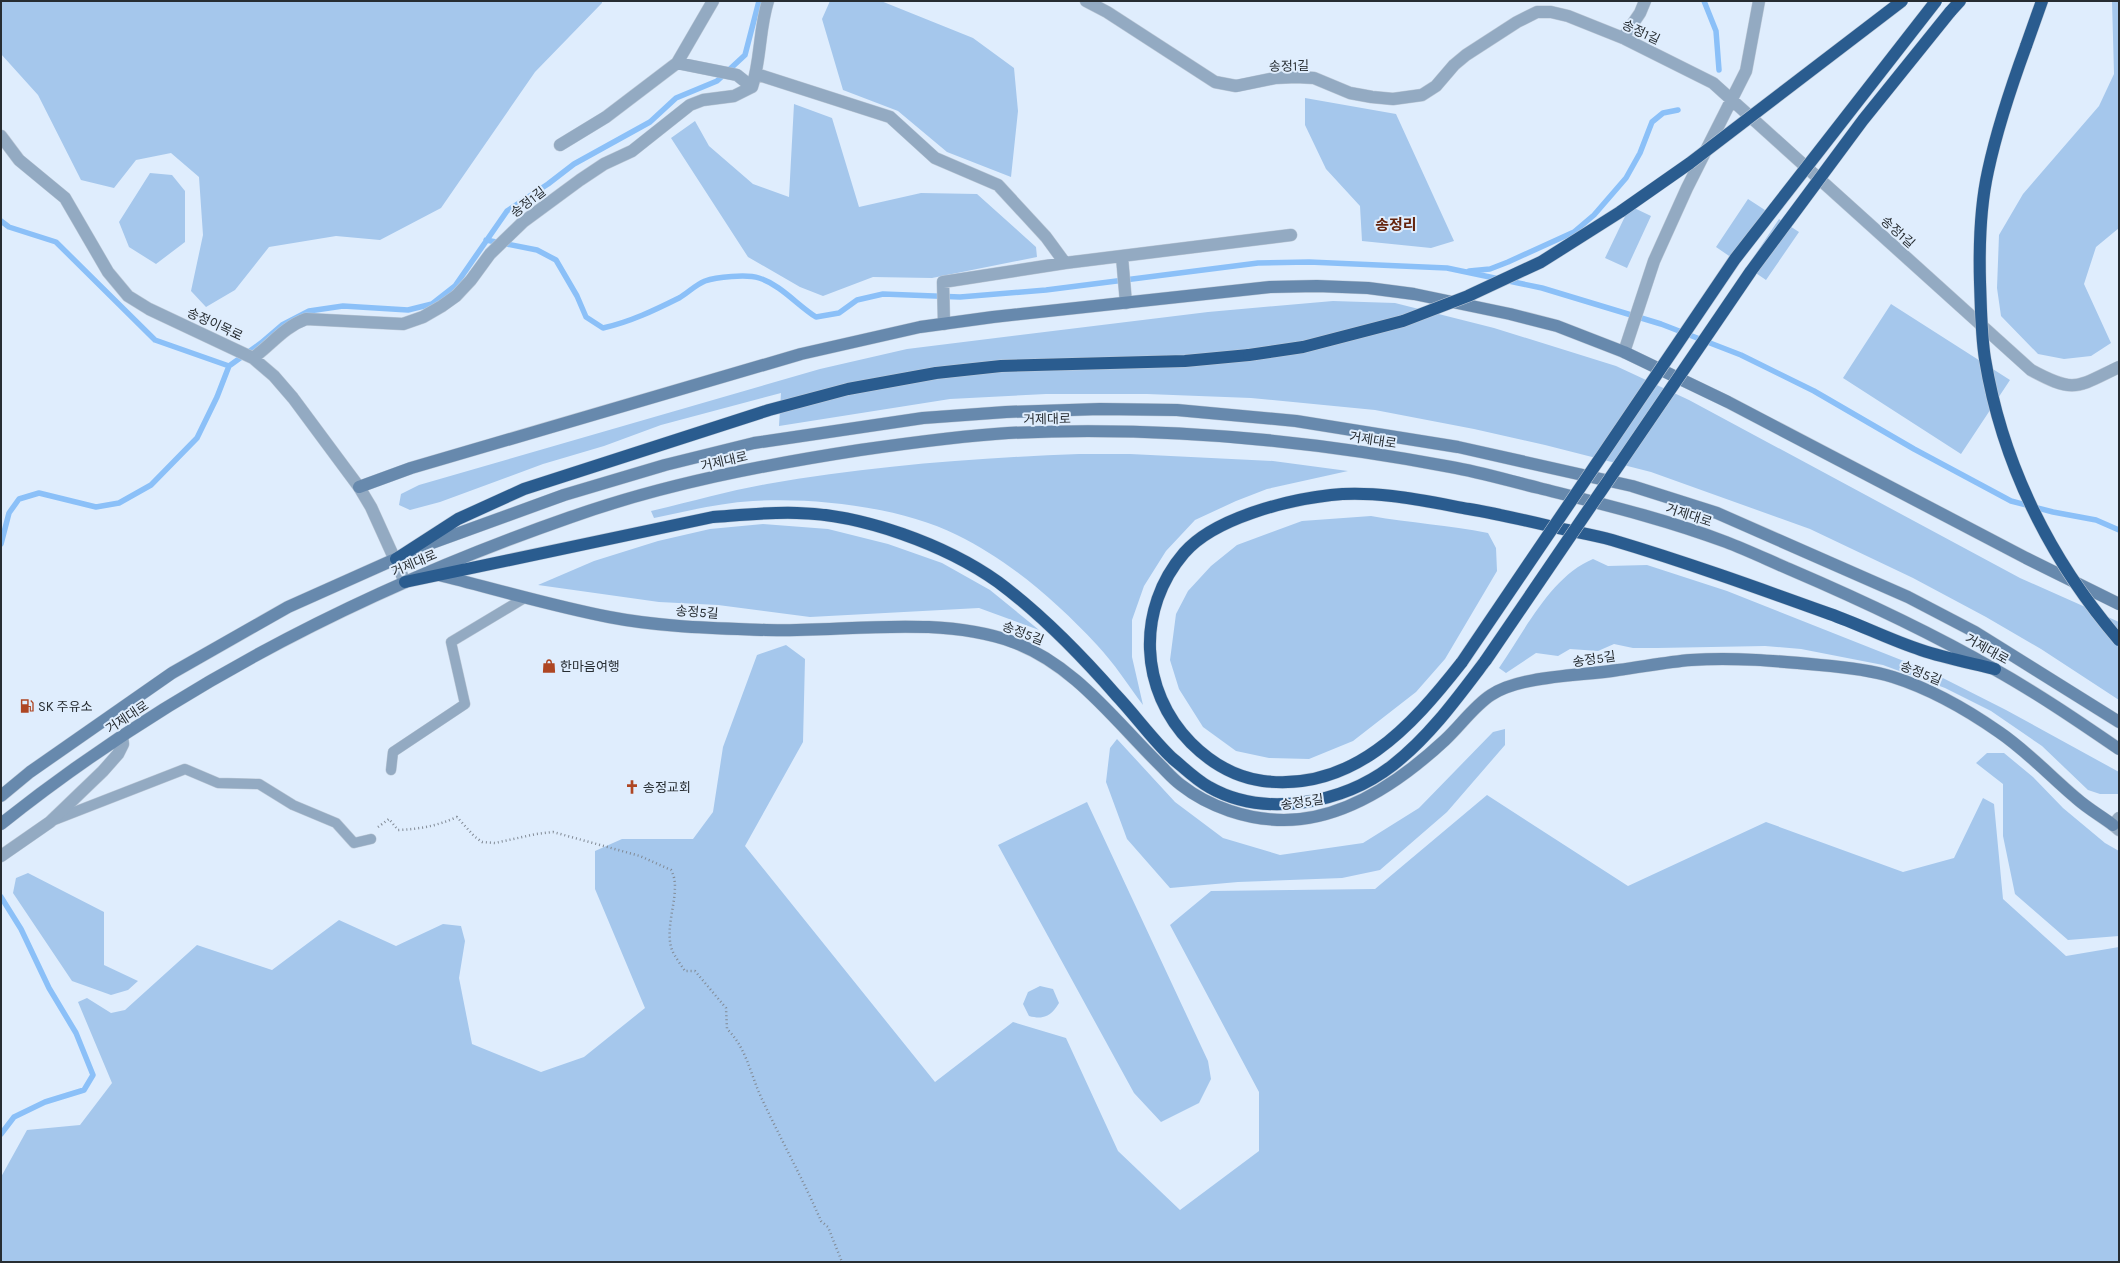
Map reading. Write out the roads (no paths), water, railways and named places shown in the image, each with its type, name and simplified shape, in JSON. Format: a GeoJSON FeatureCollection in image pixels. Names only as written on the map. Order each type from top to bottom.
{"type":"FeatureCollection","features":[{"type":"Feature","properties":{"kind":"highway"},"geometry":{"type":"LineString","coordinates":[[396,559],[458,519],[524,489],[769,410],[848,389],[936,373],[1000,366],[1185,361],[1249,355],[1304,347],[1402,321],[1468,296],[1541,262],[1620,212],[1690,163],[1902,1]]}},
{"type":"Feature","properties":{"kind":"highway"},"geometry":{"type":"LineString","coordinates":[[1936,1],[1735,259],[1462,662],[1429,704],[1384,746],[1348,769],[1304,782],[1282,783],[1255,780],[1224,770],[1201,753],[1182,734],[1155,686],[1150,659],[1150,633],[1155,605],[1167,578],[1185,552],[1213,531],[1250,514],[1290,501],[1335,494],[1397,496],[1487,512],[1609,539],[1832,615],[1922,651],[1995,670]]}},
{"type":"Feature","properties":{"kind":"highway"},"geometry":{"type":"LineString","coordinates":[[405,582],[713,517],[750,514],[799,513],[842,517],[893,532],[948,552],[997,582],[1038,614],[1105,683],[1172,757],[1209,787],[1245,800],[1279,805],[1335,796],[1362,784],[1392,766],[1418,743],[1455,701],[1486,660],[1751,271],[1863,120],[1960,1]]}},
{"type":"Feature","properties":{"kind":"highway"},"geometry":{"type":"LineString","coordinates":[[2042,1],[2009,93],[1988,172],[1979,249],[1981,314],[1985,358],[2000,425],[2025,495],[2038,522],[2071,578],[2098,615],[2119,640]]}},
{"type":"Feature","properties":{"kind":"street"},"geometry":{"type":"LineString","coordinates":[[560,145],[606,117],[677,63],[713,1]]}},
{"type":"Feature","properties":{"kind":"street"},"geometry":{"type":"LineString","coordinates":[[677,63],[737,76],[752,87],[756,74],[759,44],[768,1]]}},
{"type":"Feature","properties":{"kind":"street","name":"송정1길"},"geometry":{"type":"LineString","coordinates":[[1086,1],[1118,19],[1215,82],[1236,86],[1274,78],[1314,78],[1350,93],[1394,99],[1422,95],[1436,86],[1454,65],[1466,55],[1502,31],[1537,12],[1551,12],[1568,16],[1623,38],[1713,83],[2031,370],[2049,380],[2066,386],[2085,384],[2119,367]]}},
{"type":"Feature","properties":{"kind":"street"},"geometry":{"type":"LineString","coordinates":[[1623,38],[1640,13],[1645,1]]}},
{"type":"Feature","properties":{"kind":"street"},"geometry":{"type":"LineString","coordinates":[[1624,352],[1628,334],[1654,261],[1687,188],[1746,71],[1759,1]]}},
{"type":"Feature","properties":{"kind":"street"},"geometry":{"type":"LineString","coordinates":[[756,74],[890,117],[935,158],[998,185],[1046,237],[1065,264]]}},
{"type":"Feature","properties":{"kind":"street","name":"송정1길"},"geometry":{"type":"LineString","coordinates":[[253,358],[270,346],[279,334],[293,324],[306,319],[403,324],[423,317],[456,296],[471,280],[490,254],[523,222],[604,164],[632,151],[690,105],[703,100],[734,96],[752,87]]}},
{"type":"Feature","properties":{"kind":"street","name":"송정이목로"},"geometry":{"type":"LineString","coordinates":[[1,136],[19,160],[65,198],[108,272],[128,296],[149,309],[225,343],[253,358],[274,376],[293,398],[359,487],[371,507],[396,559],[405,582]]}},
{"type":"Feature","properties":{"kind":"street"},"geometry":{"type":"LineString","coordinates":[[944,324],[943,282],[1065,264],[1291,236]]}},
{"type":"Feature","properties":{"kind":"street"},"geometry":{"type":"LineString","coordinates":[[1122,257],[1126,303]]}},
{"type":"Feature","properties":{"kind":"street"},"geometry":{"type":"LineString","coordinates":[[359,487],[411,468],[801,354],[856,341],[944,324],[1190,294],[1270,287],[1317,286],[1368,288],[1414,294],[1510,314],[1557,326],[1624,352],[1728,402],[2026,558],[2119,604]]}},
{"type":"Feature","properties":{"kind":"street","name":"거제대로"},"geometry":{"type":"LineString","coordinates":[[1,796],[30,772],[172,673],[288,607],[428,544],[564,495],[658,467],[754,443],[923,418],[1006,412],[1100,408],[1177,410],[1296,421],[1458,447],[1632,486],[1717,513],[1908,597],[1975,632],[2119,722]]}},
{"type":"Feature","properties":{"kind":"street","name":"거제대로"},"geometry":{"type":"LineString","coordinates":[[1,824],[52,783],[122,736],[183,697],[298,633],[346,608],[405,582],[574,516],[667,489],[758,467],[912,442],[1006,433],[1177,433],[1295,442],[1448,466],[1633,512],[1726,542],[1827,585],[1913,626],[1995,670],[2119,749]]}},
{"type":"Feature","properties":{"kind":"street","name":"송정5길"},"geometry":{"type":"LineString","coordinates":[[439,575],[611,617],[658,623],[769,630],[911,627],[949,628],[988,634],[1038,652],[1065,670],[1098,701],[1181,785],[1221,807],[1251,817],[1286,820],[1325,814],[1361,801],[1395,782],[1448,737],[1490,695],[1508,687],[1532,680],[1605,672],[1689,660],[1782,662],[1832,666],[1888,675],[1930,690],[2001,733],[2037,762],[2077,800],[2117,824]]}},
{"type":"Feature","properties":{"kind":"street"},"geometry":{"type":"LineString","coordinates":[[1,856],[50,822],[118,754],[123,744],[122,736]]}},
{"type":"Feature","properties":{"kind":"lane"},"geometry":{"type":"LineString","coordinates":[[391,770],[393,752],[465,704],[451,642],[526,597]]}},
{"type":"Feature","properties":{"kind":"lane"},"geometry":{"type":"LineString","coordinates":[[50,822],[184,769],[218,783],[259,784],[293,805],[336,823],[354,843],[371,839]]}},
{"type":"Feature","properties":{"kind":"waterway"},"geometry":{"type":"LineString","coordinates":[[1,544],[9,513],[19,499],[39,493],[96,507],[119,503],[151,485],[197,438],[217,397],[229,366],[261,343],[282,325],[309,311],[343,306],[408,310],[432,304],[455,286],[507,211],[548,184],[574,164],[650,122],[676,98],[717,81],[745,55],[759,1]]}},
{"type":"Feature","properties":{"kind":"waterway"},"geometry":{"type":"LineString","coordinates":[[1704,1],[1716,31],[1719,70]]}},
{"type":"Feature","properties":{"kind":"waterway"},"geometry":{"type":"LineString","coordinates":[[1469,271],[1490,269],[1574,232],[1594,215],[1626,178],[1640,153],[1652,122],[1663,113],[1678,110]]}},
{"type":"Feature","properties":{"kind":"waterway"},"geometry":{"type":"LineString","coordinates":[[1,221],[9,227],[56,242],[155,340],[229,366]]}},
{"type":"Feature","properties":{"kind":"waterway"},"geometry":{"type":"LineString","coordinates":[[486,240],[537,250],[556,260],[577,296],[586,317],[603,328],[633,319],[652,311],[679,298],[705,281],[732,276],[747,276],[767,281],[782,290],[816,317],[839,313],[857,300],[883,294],[960,297],[1046,290],[1258,263],[1309,262],[1447,268],[1542,288],[1661,324],[1741,355],[1814,391],[1914,449],[2011,501],[2053,512],[2096,520],[2119,530]]}},
{"type":"Feature","properties":{"kind":"waterway"},"geometry":{"type":"LineString","coordinates":[[1,897],[21,929],[49,988],[76,1033],[93,1075],[84,1090],[45,1102],[14,1117],[1,1134]]}},
{"type":"Feature","properties":{"kind":"place","name":"한마음여행"},"geometry":{"type":"Point","coordinates":[549,666]}},
{"type":"Feature","properties":{"kind":"place","name":"SK 주유소"},"geometry":{"type":"Point","coordinates":[27,706]}},
{"type":"Feature","properties":{"kind":"place","name":"송정교회"},"geometry":{"type":"Point","coordinates":[632,787]}},
{"type":"Feature","properties":{"kind":"district","name":"송정리"},"geometry":{"type":"Point","coordinates":[1396,225]}}]}
